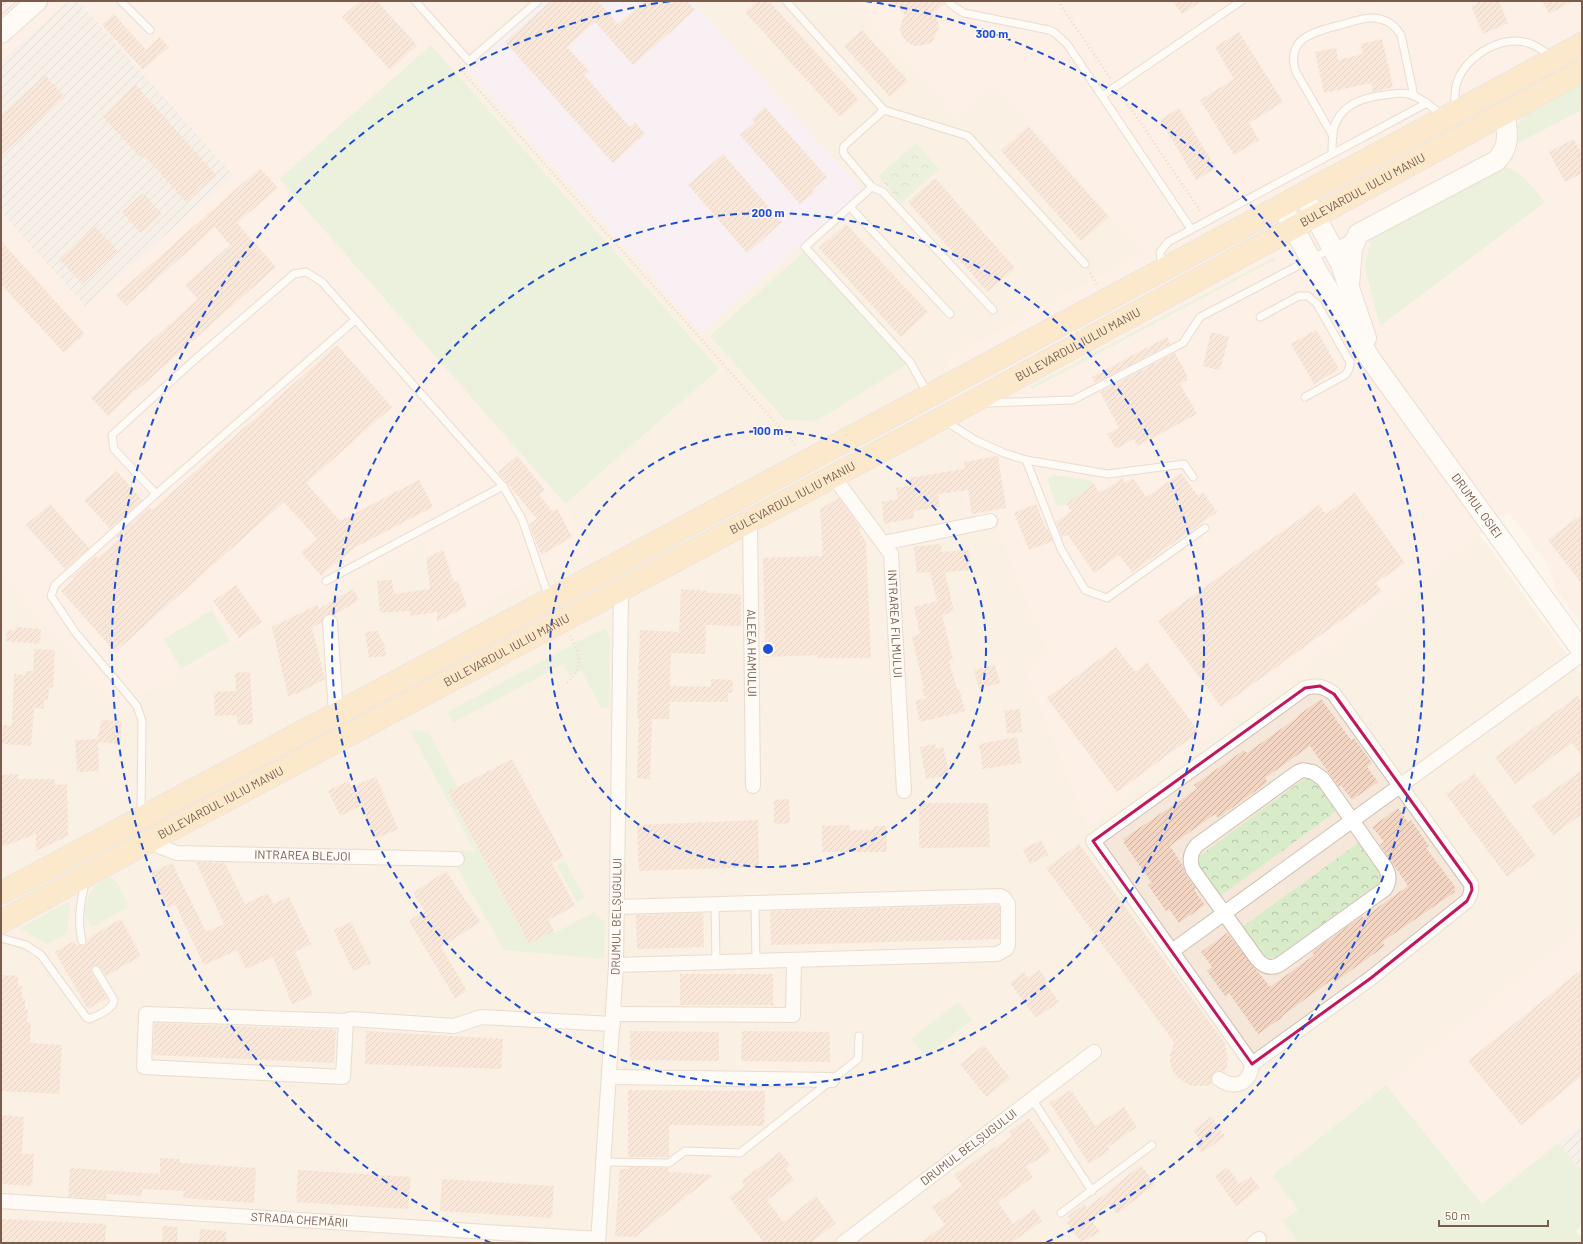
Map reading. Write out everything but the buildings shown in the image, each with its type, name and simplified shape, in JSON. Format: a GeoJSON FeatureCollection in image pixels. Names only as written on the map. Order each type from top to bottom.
{"type":"FeatureCollection","features":[{"type":"Feature","properties":{"kind":"main road","name":"BULEVARDUL IULIU MANIU"},"geometry":{"type":"LineString","coordinates":[[1,893],[550,600],[1582,44]]}},
{"type":"Feature","properties":{"kind":"main road","name":"BULEVARDUL IULIU MANIU"},"geometry":{"type":"LineString","coordinates":[[1,922],[153,839],[563,622],[969,404],[1582,71]]}},
{"type":"Feature","properties":{"kind":"main road"},"geometry":{"type":"LineString","coordinates":[[929,396],[941,419]]}},
{"type":"Feature","properties":{"kind":"main road"},"geometry":{"type":"LineString","coordinates":[[550,600],[563,622]]}},
{"type":"Feature","properties":{"kind":"main road"},"geometry":{"type":"LineString","coordinates":[[142,817],[153,839]]}},
{"type":"Feature","properties":{"kind":"street"},"geometry":{"type":"LineString","coordinates":[[1,33],[37,1]]}},
{"type":"Feature","properties":{"kind":"street"},"geometry":{"type":"LineString","coordinates":[[1349,286],[1352,249],[1358,234],[1496,161],[1505,150],[1507,142],[1505,113]]}},
{"type":"Feature","properties":{"kind":"street","name":"DRUMUL OSIEI"},"geometry":{"type":"LineString","coordinates":[[1303,194],[1341,264],[1364,330],[1371,360]]}},
{"type":"Feature","properties":{"kind":"street","name":"DRUMUL OSIEI"},"geometry":{"type":"LineString","coordinates":[[1282,206],[1311,259],[1371,360],[1582,653]]}},
{"type":"Feature","properties":{"kind":"street","name":"INTRAREA FILMULUI"},"geometry":{"type":"LineString","coordinates":[[833,476],[891,554],[904,791]]}},
{"type":"Feature","properties":{"kind":"street","name":"ALEEA HAMULUI"},"geometry":{"type":"LineString","coordinates":[[750,521],[753,786]]}},
{"type":"Feature","properties":{"kind":"street"},"geometry":{"type":"LineString","coordinates":[[883,542],[990,521]]}},
{"type":"Feature","properties":{"kind":"street","name":"DRUMUL BELȘUGULUI"},"geometry":{"type":"LineString","coordinates":[[598,1241],[616,965],[621,590]]}},
{"type":"Feature","properties":{"kind":"street"},"geometry":{"type":"LineString","coordinates":[[330,622],[336,714]]}},
{"type":"Feature","properties":{"kind":"street"},"geometry":{"type":"LineString","coordinates":[[1172,951],[1582,653]]}},
{"type":"Feature","properties":{"kind":"street"},"geometry":{"type":"LineString","coordinates":[[1219,1079],[1226,1084],[1241,1084],[1252,1072],[1252,1064],[1093,841],[1305,688],[1320,686],[1334,694],[1471,884],[1471,896],[1371,978],[1252,1064]]}},
{"type":"Feature","properties":{"kind":"street"},"geometry":{"type":"LineString","coordinates":[[1302,770],[1309,770],[1319,775],[1352,820],[1389,874],[1389,880],[1385,889],[1279,965],[1267,967],[1261,964],[1191,865],[1191,853],[1197,845],[1302,770]]}},
{"type":"Feature","properties":{"kind":"street","name":"INTRAREA BLEJOI"},"geometry":{"type":"LineString","coordinates":[[153,839],[162,847],[177,853],[457,859]]}},
{"type":"Feature","properties":{"kind":"street"},"geometry":{"type":"LineString","coordinates":[[616,965],[997,954],[1006,949],[1008,945],[1008,904],[1004,898],[1000,896],[617,907]]}},
{"type":"Feature","properties":{"kind":"street"},"geometry":{"type":"LineString","coordinates":[[346,1021],[343,1077],[144,1067],[146,1014],[346,1021],[351,1019],[454,1026],[481,1017],[613,1019],[792,1015],[794,960]]}},
{"type":"Feature","properties":{"kind":"street","name":"DRUMUL BELȘUGULUI"},"geometry":{"type":"LineString","coordinates":[[843,1243],[1094,1052]]}},
{"type":"Feature","properties":{"kind":"street"},"geometry":{"type":"LineString","coordinates":[[609,1077],[832,1080]]}},
{"type":"Feature","properties":{"kind":"street","name":"STRADA CHEMĂRII"},"geometry":{"type":"LineString","coordinates":[[1,1201],[598,1241]]}},
{"type":"Feature","properties":{"kind":"lane"},"geometry":{"type":"LineString","coordinates":[[120,1],[150,30]]}},
{"type":"Feature","properties":{"kind":"lane"},"geometry":{"type":"LineString","coordinates":[[414,1],[469,61],[538,1]]}},
{"type":"Feature","properties":{"kind":"lane"},"geometry":{"type":"LineString","coordinates":[[786,1],[884,110],[968,136],[1085,264]]}},
{"type":"Feature","properties":{"kind":"lane"},"geometry":{"type":"LineString","coordinates":[[948,1],[964,13],[1049,30],[1055,33],[1067,44],[1191,229]]}},
{"type":"Feature","properties":{"kind":"lane"},"geometry":{"type":"LineString","coordinates":[[1102,96],[1241,1]]}},
{"type":"Feature","properties":{"kind":"lane"},"geometry":{"type":"LineString","coordinates":[[1333,136],[1296,72],[1293,62],[1293,52],[1296,46],[1302,39],[1313,32],[1368,18],[1379,18],[1388,21],[1396,27],[1401,35],[1414,96]]}},
{"type":"Feature","properties":{"kind":"lane"},"geometry":{"type":"LineString","coordinates":[[1332,153],[1334,127],[1339,118],[1347,109],[1358,101],[1368,97],[1400,93],[1414,96],[1450,114],[1454,94],[1463,70],[1472,59],[1483,51],[1496,45],[1517,42],[1530,44],[1554,59]]}},
{"type":"Feature","properties":{"kind":"lane"},"geometry":{"type":"LineString","coordinates":[[1163,270],[1160,252],[1163,246],[1168,242],[1427,103]]}},
{"type":"Feature","properties":{"kind":"lane"},"geometry":{"type":"LineString","coordinates":[[884,110],[844,146],[844,154],[872,187],[883,192],[993,310]]}},
{"type":"Feature","properties":{"kind":"lane"},"geometry":{"type":"LineString","coordinates":[[872,187],[804,247],[910,362],[929,396]]}},
{"type":"Feature","properties":{"kind":"lane"},"geometry":{"type":"LineString","coordinates":[[850,207],[950,314]]}},
{"type":"Feature","properties":{"kind":"lane"},"geometry":{"type":"LineString","coordinates":[[969,404],[1073,400],[1183,343],[1200,317],[1358,234]]}},
{"type":"Feature","properties":{"kind":"lane"},"geometry":{"type":"LineString","coordinates":[[156,494],[114,449],[112,435],[191,363],[294,274],[306,272],[322,282],[503,486],[522,519],[550,600]]}},
{"type":"Feature","properties":{"kind":"lane"},"geometry":{"type":"LineString","coordinates":[[1260,317],[1298,296],[1308,296],[1317,304],[1350,362],[1350,369],[1345,375],[1305,397]]}},
{"type":"Feature","properties":{"kind":"lane"},"geometry":{"type":"LineString","coordinates":[[142,817],[142,721],[137,706],[75,632],[51,596],[55,585],[156,494],[355,320]]}},
{"type":"Feature","properties":{"kind":"lane"},"geometry":{"type":"LineString","coordinates":[[941,419],[975,440],[997,450],[1026,460],[1108,474],[1184,464],[1193,477]]}},
{"type":"Feature","properties":{"kind":"lane"},"geometry":{"type":"LineString","coordinates":[[1026,460],[1060,549],[1085,590],[1107,598],[1205,528]]}},
{"type":"Feature","properties":{"kind":"lane"},"geometry":{"type":"LineString","coordinates":[[326,582],[503,486]]}},
{"type":"Feature","properties":{"kind":"lane"},"geometry":{"type":"LineString","coordinates":[[82,941],[79,926],[79,915],[88,875]]}},
{"type":"Feature","properties":{"kind":"lane"},"geometry":{"type":"LineString","coordinates":[[755,903],[756,961]]}},
{"type":"Feature","properties":{"kind":"lane"},"geometry":{"type":"LineString","coordinates":[[715,905],[716,962]]}},
{"type":"Feature","properties":{"kind":"lane"},"geometry":{"type":"LineString","coordinates":[[1,938],[26,945],[41,955],[89,1019],[114,1003],[114,1000],[96,970]]}},
{"type":"Feature","properties":{"kind":"lane"},"geometry":{"type":"LineString","coordinates":[[603,1162],[669,1162],[685,1151],[740,1153],[858,1059],[859,1036]]}},
{"type":"Feature","properties":{"kind":"lane"},"geometry":{"type":"LineString","coordinates":[[1032,1099],[1092,1191]]}},
{"type":"Feature","properties":{"kind":"lane"},"geometry":{"type":"LineString","coordinates":[[1061,1213],[1152,1145]]}},
{"type":"Feature","properties":{"kind":"path"},"geometry":{"type":"LineString","coordinates":[[1058,1],[1207,221]]}},
{"type":"Feature","properties":{"kind":"path"},"geometry":{"type":"LineString","coordinates":[[469,61],[460,69],[809,460]]}},
{"type":"Feature","properties":{"kind":"path"},"geometry":{"type":"LineString","coordinates":[[1085,264],[1107,300]]}},
{"type":"Feature","properties":{"kind":"path"},"geometry":{"type":"LineString","coordinates":[[563,622],[579,653],[577,671],[566,683]]}},
{"type":"Feature","properties":{"kind":"highlighted area"},"geometry":{"type":"Polygon","coordinates":[[[1320,686],[1334,694],[1471,884],[1472,890],[1467,901],[1371,978],[1252,1064],[1093,841],[1305,688],[1320,686]]]}},
{"type":"Feature","properties":{"kind":"shaded area"},"geometry":{"type":"Polygon","coordinates":[[[1,1],[522,1],[449,65],[431,46],[279,179],[565,504],[589,548],[434,632],[423,543],[147,691],[121,714],[1,573],[1,1]]]}},
{"type":"Feature","properties":{"kind":"shaded area"},"geometry":{"type":"Polygon","coordinates":[[[69,1],[78,1],[233,175],[85,306],[1,212],[1,61],[69,1]]]}},
{"type":"Feature","properties":{"kind":"shaded area"},"geometry":{"type":"Polygon","coordinates":[[[522,1],[852,1],[957,118],[992,86],[1007,97],[1144,252],[946,360],[995,524],[1049,655],[1026,672],[1088,826],[1479,534],[1582,675],[1582,928],[1272,1176],[1298,1209],[1283,1221],[1298,1243],[1,1243],[1,573],[121,713],[147,691],[423,543],[434,632],[589,549],[565,504],[719,369],[449,65],[522,1]]]}},
{"type":"Feature","properties":{"kind":"shaded area"},"geometry":{"type":"Polygon","coordinates":[[[544,1],[692,1],[862,190],[701,333],[467,69],[544,1]]]}},
{"type":"Feature","properties":{"kind":"shaded area"},"geometry":{"type":"Polygon","coordinates":[[[852,1],[1582,1],[1582,223],[1580,225],[1582,228],[1582,625],[1556,591],[1547,563],[1509,513],[1088,826],[1026,671],[1049,655],[995,525],[969,530],[946,360],[1144,252],[1007,97],[992,87],[957,118],[852,1]],[[1510,167],[1370,244],[1364,268],[1380,326],[1544,202],[1519,173],[1510,167]]]}},
{"type":"Feature","properties":{"kind":"shaded area"},"geometry":{"type":"Polygon","coordinates":[[[1582,928],[1582,1124],[1482,1204],[1386,1085],[1582,928]]]}},
{"type":"Feature","properties":{"kind":"shaded area"},"geometry":{"type":"Polygon","coordinates":[[[1582,1124],[1582,1172],[1558,1143],[1582,1124]]]}},
{"type":"Feature","properties":{"kind":"green space"},"geometry":{"type":"Polygon","coordinates":[[[431,45],[719,369],[565,504],[279,179],[431,45]]]}},
{"type":"Feature","properties":{"kind":"green space"},"geometry":{"type":"Polygon","coordinates":[[[1582,84],[1582,110],[1518,143],[1516,128],[1524,115],[1582,84]]]}},
{"type":"Feature","properties":{"kind":"green space"},"geometry":{"type":"Polygon","coordinates":[[[916,143],[939,169],[901,203],[878,176],[916,143]]]}},
{"type":"Feature","properties":{"kind":"green space"},"geometry":{"type":"Polygon","coordinates":[[[1502,167],[1509,168],[1521,175],[1545,202],[1380,326],[1364,267],[1370,244],[1369,237],[1502,167]]]}},
{"type":"Feature","properties":{"kind":"green space"},"geometry":{"type":"Polygon","coordinates":[[[806,250],[908,364],[816,421],[785,420],[710,336],[806,250]]]}},
{"type":"Feature","properties":{"kind":"green space"},"geometry":{"type":"Polygon","coordinates":[[[1275,257],[1274,260],[1032,389],[1030,387],[1031,386],[1275,257]]]}},
{"type":"Feature","properties":{"kind":"green space"},"geometry":{"type":"Polygon","coordinates":[[[1053,475],[1090,480],[1094,484],[1064,505],[1058,506],[1055,503],[1048,481],[1048,478],[1053,475]]]}},
{"type":"Feature","properties":{"kind":"green space"},"geometry":{"type":"Polygon","coordinates":[[[212,610],[230,641],[181,669],[164,639],[212,610]]]}},
{"type":"Feature","properties":{"kind":"green space"},"geometry":{"type":"Polygon","coordinates":[[[604,628],[610,637],[609,708],[601,708],[581,670],[570,676],[563,664],[453,723],[447,712],[604,628]]]}},
{"type":"Feature","properties":{"kind":"green space"},"geometry":{"type":"Polygon","coordinates":[[[416,730],[429,733],[458,788],[448,793],[529,944],[554,931],[555,933],[594,912],[605,922],[604,959],[504,950],[458,869],[460,849],[475,852],[411,732],[416,730]]]}},
{"type":"Feature","properties":{"kind":"green space"},"geometry":{"type":"Polygon","coordinates":[[[1304,779],[1309,779],[1316,782],[1338,810],[1219,897],[1199,868],[1198,863],[1201,855],[1304,779]]]}},
{"type":"Feature","properties":{"kind":"green space"},"geometry":{"type":"Polygon","coordinates":[[[1361,841],[1378,866],[1380,872],[1379,883],[1275,958],[1264,955],[1255,948],[1241,928],[1361,841]]]}},
{"type":"Feature","properties":{"kind":"green space"},"geometry":{"type":"Polygon","coordinates":[[[564,860],[585,898],[577,902],[556,864],[564,860]]]}},
{"type":"Feature","properties":{"kind":"green space"},"geometry":{"type":"Polygon","coordinates":[[[110,877],[119,886],[128,907],[93,927],[88,923],[86,917],[85,911],[88,899],[99,883],[110,877]]]}},
{"type":"Feature","properties":{"kind":"green space"},"geometry":{"type":"Polygon","coordinates":[[[68,902],[70,903],[67,932],[65,935],[46,944],[21,929],[22,927],[68,902]]]}},
{"type":"Feature","properties":{"kind":"green space"},"geometry":{"type":"Polygon","coordinates":[[[958,1002],[972,1020],[925,1057],[911,1039],[958,1002]]]}},
{"type":"Feature","properties":{"kind":"green space"},"geometry":{"type":"Polygon","coordinates":[[[1386,1085],[1482,1204],[1558,1143],[1582,1172],[1582,1226],[1576,1231],[1582,1237],[1582,1243],[1298,1243],[1283,1221],[1298,1209],[1272,1176],[1386,1085]]]}},
{"type":"Feature","properties":{"kind":"tram line"},"geometry":{"type":"LineString","coordinates":[[1,6],[7,1]]}},
{"type":"Feature","properties":{"kind":"tram line"},"geometry":{"type":"LineString","coordinates":[[1,15],[17,1]]}}]}
